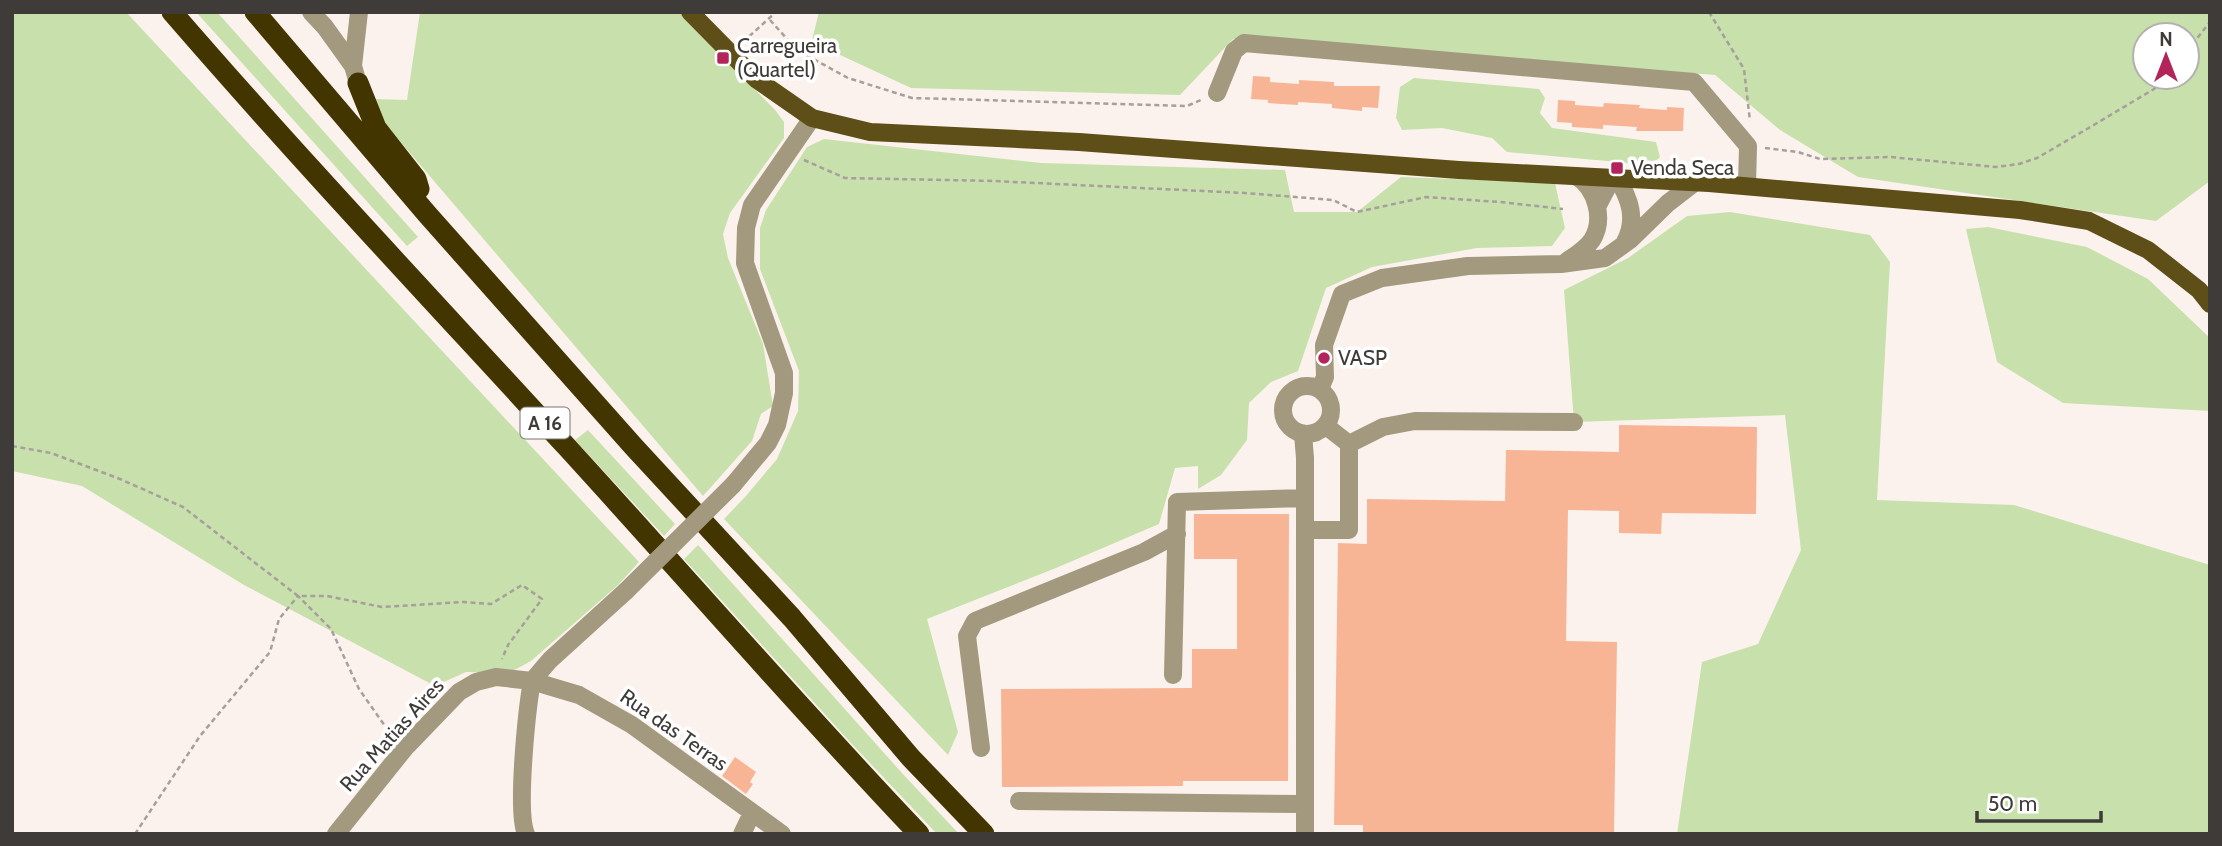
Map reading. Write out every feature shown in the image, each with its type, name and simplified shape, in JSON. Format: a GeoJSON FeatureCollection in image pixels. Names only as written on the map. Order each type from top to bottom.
{"type":"FeatureCollection","features":[{"type":"Feature","properties":{"kind":"highway"},"geometry":{"type":"LineString","coordinates":[[159,12],[258,112]]}},
{"type":"Feature","properties":{"kind":"highway","name":"A 16"},"geometry":{"type":"LineString","coordinates":[[172,12],[258,112],[919,834]]}},
{"type":"Feature","properties":{"kind":"highway","name":"A 16"},"geometry":{"type":"LineString","coordinates":[[255,12],[427,214],[634,447],[792,618],[911,758],[984,834]]}},
{"type":"Feature","properties":{"kind":"highway"},"geometry":{"type":"LineString","coordinates":[[355,74],[376,128],[416,179],[427,214]]}},
{"type":"Feature","properties":{"kind":"main road"},"geometry":{"type":"LineString","coordinates":[[690,12],[756,79],[812,118],[870,132],[1079,142],[1460,170],[1748,186],[2020,210],[2089,221],[2148,250],[2199,290],[2210,304]]}},
{"type":"Feature","properties":{"kind":"street"},"geometry":{"type":"LineString","coordinates":[[311,12],[325,27],[355,74]]}},
{"type":"Feature","properties":{"kind":"street"},"geometry":{"type":"LineString","coordinates":[[355,74],[359,12]]}},
{"type":"Feature","properties":{"kind":"street"},"geometry":{"type":"LineString","coordinates":[[1217,93],[1234,51],[1244,43],[1694,82],[1748,146],[1748,186]]}},
{"type":"Feature","properties":{"kind":"street"},"geometry":{"type":"LineString","coordinates":[[526,834],[522,807],[524,753],[526,712],[532,681],[550,660],[626,591],[733,485],[768,443],[777,425],[784,393],[784,373],[745,263],[747,228],[752,205],[812,118]]}},
{"type":"Feature","properties":{"kind":"street"},"geometry":{"type":"LineString","coordinates":[[1576,176],[1587,185],[1597,207],[1598,218],[1588,254]]}},
{"type":"Feature","properties":{"kind":"street"},"geometry":{"type":"LineString","coordinates":[[1597,207],[1608,186],[1617,178],[1628,200],[1632,218],[1631,230],[1622,247]]}},
{"type":"Feature","properties":{"kind":"street"},"geometry":{"type":"LineString","coordinates":[[1320,389],[1325,377],[1324,345],[1342,294],[1382,278],[1468,267],[1561,264],[1588,254],[1605,258],[1622,247],[1674,197],[1694,183]]}},
{"type":"Feature","properties":{"kind":"street"},"geometry":{"type":"LineString","coordinates":[[1312,386],[1320,389],[1331,402],[1331,419],[1319,432],[1311,435],[1295,431],[1284,418],[1284,401],[1296,389],[1312,386]]}},
{"type":"Feature","properties":{"kind":"street"},"geometry":{"type":"LineString","coordinates":[[1349,444],[1382,428],[1415,421],[1574,422]]}},
{"type":"Feature","properties":{"kind":"street"},"geometry":{"type":"LineString","coordinates":[[1326,426],[1349,444]]}},
{"type":"Feature","properties":{"kind":"street"},"geometry":{"type":"LineString","coordinates":[[1303,434],[1305,834]]}},
{"type":"Feature","properties":{"kind":"street"},"geometry":{"type":"LineString","coordinates":[[1305,530],[1349,530],[1349,444]]}},
{"type":"Feature","properties":{"kind":"street"},"geometry":{"type":"LineString","coordinates":[[1173,675],[1177,502],[1305,498]]}},
{"type":"Feature","properties":{"kind":"street"},"geometry":{"type":"LineString","coordinates":[[981,748],[967,636],[975,621],[1144,552],[1177,534]]}},
{"type":"Feature","properties":{"kind":"street","name":"Rua Matias Aires"},"geometry":{"type":"LineString","coordinates":[[336,834],[405,748],[459,692],[475,681],[496,677],[532,681]]}},
{"type":"Feature","properties":{"kind":"street","name":"Rua das Terras"},"geometry":{"type":"LineString","coordinates":[[532,681],[579,695],[632,725],[782,834]]}},
{"type":"Feature","properties":{"kind":"street"},"geometry":{"type":"LineString","coordinates":[[1019,801],[1305,804]]}},
{"type":"Feature","properties":{"kind":"street"},"geometry":{"type":"LineString","coordinates":[[743,834],[752,814]]}},
{"type":"Feature","properties":{"kind":"path"},"geometry":{"type":"LineString","coordinates":[[729,53],[776,12]]}},
{"type":"Feature","properties":{"kind":"path"},"geometry":{"type":"LineString","coordinates":[[1709,12],[1744,69],[1750,120],[1748,146],[1798,152],[1820,159],[1890,157],[1996,167],[2019,164],[2037,158],[2151,91]]}},
{"type":"Feature","properties":{"kind":"path"},"geometry":{"type":"LineString","coordinates":[[770,20],[797,50],[848,78],[912,98],[1187,106],[1217,93]]}},
{"type":"Feature","properties":{"kind":"path"},"geometry":{"type":"LineString","coordinates":[[789,153],[845,178],[994,181],[1245,192],[1332,200],[1357,212],[1426,197],[1563,209]]}},
{"type":"Feature","properties":{"kind":"path"},"geometry":{"type":"LineString","coordinates":[[12,446],[51,453],[183,507],[298,596],[331,629],[359,689],[395,739],[405,748]]}},
{"type":"Feature","properties":{"kind":"path"},"geometry":{"type":"LineString","coordinates":[[298,596],[327,596],[382,607],[463,602],[491,604],[522,585],[542,599],[508,645],[496,677]]}},
{"type":"Feature","properties":{"kind":"path"},"geometry":{"type":"LineString","coordinates":[[135,834],[200,736],[270,652],[279,619],[298,596]]}},
{"type":"Feature","properties":{"kind":"green space"},"geometry":{"type":"Polygon","coordinates":[[[12,12],[126,12],[639,562],[618,585],[531,661],[509,673],[466,672],[435,686],[244,585],[82,486],[12,471],[12,12]]]}},
{"type":"Feature","properties":{"kind":"green space"},"geometry":{"type":"Polygon","coordinates":[[[196,12],[217,12],[418,237],[407,246],[196,12]]]}},
{"type":"Feature","properties":{"kind":"green space"},"geometry":{"type":"Polygon","coordinates":[[[420,12],[679,12],[784,122],[784,138],[730,213],[723,234],[728,258],[763,344],[773,406],[761,414],[752,441],[703,496],[387,126],[373,99],[407,100],[420,12]]]}},
{"type":"Feature","properties":{"kind":"green space"},"geometry":{"type":"Polygon","coordinates":[[[819,12],[2210,12],[2210,181],[2156,221],[1858,177],[1780,130],[1715,75],[1233,39],[1180,95],[911,88],[812,40],[819,12]]]}},
{"type":"Feature","properties":{"kind":"green space"},"geometry":{"type":"Polygon","coordinates":[[[1414,78],[1539,89],[1545,98],[1540,113],[1552,128],[1656,142],[1660,157],[1651,165],[1507,152],[1492,138],[1442,128],[1402,130],[1396,118],[1400,87],[1414,78]]]}},
{"type":"Feature","properties":{"kind":"green space"},"geometry":{"type":"Polygon","coordinates":[[[824,139],[1041,163],[1285,170],[1294,212],[1357,212],[1401,177],[1555,183],[1565,228],[1552,246],[1477,248],[1372,267],[1326,288],[1298,371],[1271,382],[1249,403],[1247,440],[1221,475],[1198,489],[1198,466],[1175,468],[1159,524],[927,619],[958,732],[948,755],[724,519],[777,459],[798,411],[799,371],[760,269],[760,228],[766,210],[807,147],[824,139]]]}},
{"type":"Feature","properties":{"kind":"green space"},"geometry":{"type":"Polygon","coordinates":[[[1730,212],[1870,235],[1890,262],[1877,500],[2014,505],[2210,565],[2210,834],[1677,834],[1702,662],[1758,644],[1801,550],[1785,415],[1574,422],[1564,290],[1628,258],[1687,216],[1730,212]]]}},
{"type":"Feature","properties":{"kind":"green space"},"geometry":{"type":"Polygon","coordinates":[[[1988,227],[2087,247],[2148,279],[2210,338],[2210,411],[2063,403],[1997,362],[1966,229],[1988,227]]]}},
{"type":"Feature","properties":{"kind":"green space"},"geometry":{"type":"Polygon","coordinates":[[[588,430],[675,524],[664,536],[575,440],[588,430]]]}},
{"type":"Feature","properties":{"kind":"green space"},"geometry":{"type":"Polygon","coordinates":[[[698,545],[959,834],[937,834],[684,559],[698,545]]]}},
{"type":"Feature","properties":{"kind":"building"},"geometry":{"type":"Polygon","coordinates":[[[1253,76],[1270,77],[1270,82],[1299,84],[1299,80],[1334,82],[1334,86],[1380,86],[1378,108],[1362,107],[1362,111],[1332,108],[1332,104],[1298,102],[1298,105],[1251,99],[1253,76]]]}},
{"type":"Feature","properties":{"kind":"building"},"geometry":{"type":"Polygon","coordinates":[[[1558,100],[1575,101],[1575,105],[1603,107],[1604,103],[1667,110],[1667,107],[1684,108],[1683,131],[1636,131],[1637,127],[1603,125],[1603,129],[1572,127],[1572,123],[1557,122],[1558,100]]]}},
{"type":"Feature","properties":{"kind":"building"},"geometry":{"type":"Polygon","coordinates":[[[1619,425],[1757,427],[1756,514],[1662,513],[1661,534],[1619,533],[1619,511],[1568,510],[1566,641],[1617,642],[1614,834],[1363,834],[1363,825],[1334,825],[1338,543],[1367,544],[1367,499],[1505,501],[1506,450],[1619,452],[1619,425]]]}},
{"type":"Feature","properties":{"kind":"building"},"geometry":{"type":"Polygon","coordinates":[[[1194,514],[1289,514],[1288,781],[1183,781],[1183,786],[1002,787],[1001,689],[1192,688],[1192,649],[1237,649],[1237,559],[1194,559],[1194,514]]]}},
{"type":"Feature","properties":{"kind":"building"},"geometry":{"type":"Polygon","coordinates":[[[735,757],[756,772],[750,782],[753,784],[746,794],[722,776],[735,757]]]}},
{"type":"Feature","properties":{"kind":"place","name":"Carregueira (Quartel)"},"geometry":{"type":"Point","coordinates":[723,58]}},
{"type":"Feature","properties":{"kind":"place","name":"Venda Seca"},"geometry":{"type":"Point","coordinates":[1617,168]}},
{"type":"Feature","properties":{"kind":"place","name":"VASP"},"geometry":{"type":"Point","coordinates":[1324,358]}}]}
